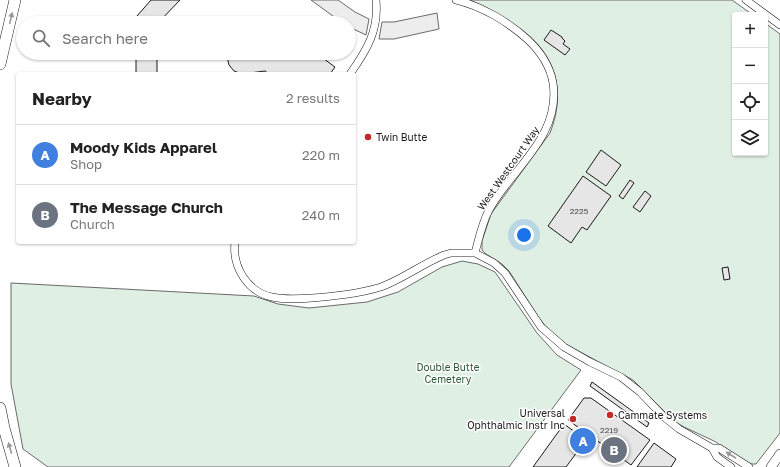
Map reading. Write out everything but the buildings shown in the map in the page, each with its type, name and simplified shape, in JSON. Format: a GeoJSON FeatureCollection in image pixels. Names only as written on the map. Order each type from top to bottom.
{"type":"FeatureCollection","features":[{"type":"Feature","properties":{"kind":"highway"},"geometry":{"type":"LineString","coordinates":[[0,64],[15,0]]}},
{"type":"Feature","properties":{"kind":"highway"},"geometry":{"type":"LineString","coordinates":[[0,408],[15,467]]}},
{"type":"Feature","properties":{"kind":"main road"},"geometry":{"type":"LineString","coordinates":[[771,467],[780,454]]}},
{"type":"Feature","properties":{"kind":"street"},"geometry":{"type":"LineString","coordinates":[[351,72],[368,46],[375,30],[377,11],[376,0]]}},
{"type":"Feature","properties":{"kind":"street","name":"West Westcourt Way"},"geometry":{"type":"LineString","coordinates":[[456,0],[472,5],[486,12],[516,30],[532,43],[545,60],[554,88],[553,111],[546,130],[536,148],[490,209],[482,224],[476,253]]}},
{"type":"Feature","properties":{"kind":"street"},"geometry":{"type":"LineString","coordinates":[[747,0],[780,25]]}},
{"type":"Feature","properties":{"kind":"street"},"geometry":{"type":"LineString","coordinates":[[235,244],[236,259],[239,269],[243,278],[249,284],[256,290],[271,297],[291,299],[361,293],[383,286],[444,255],[451,253],[476,253],[494,263],[505,273],[534,318],[556,341],[574,354],[608,370],[631,384],[671,423],[712,448],[717,457],[731,467]]}},
{"type":"Feature","properties":{"kind":"street"},"geometry":{"type":"LineString","coordinates":[[712,448],[719,448],[749,467]]}},
{"type":"Feature","properties":{"kind":"green space"},"geometry":{"type":"Polygon","coordinates":[[[468,0],[732,0],[749,12],[732,12],[732,156],[768,156],[768,25],[780,34],[780,433],[756,464],[750,464],[714,441],[674,421],[633,380],[567,345],[548,329],[539,318],[509,271],[502,264],[482,250],[482,241],[491,214],[550,133],[555,119],[557,92],[556,79],[552,67],[538,44],[517,26],[488,8],[468,0]]]}},
{"type":"Feature","properties":{"kind":"green space","name":"Double Butte Cemetery"},"geometry":{"type":"Polygon","coordinates":[[[462,261],[478,264],[495,272],[537,333],[557,355],[581,370],[509,467],[48,467],[23,449],[11,384],[11,283],[254,296],[278,304],[309,308],[367,302],[398,292],[442,267],[462,261]]]}},
{"type":"Feature","properties":{"kind":"shaded area"},"geometry":{"type":"Polygon","coordinates":[[[311,0],[338,0],[355,12],[369,19],[366,35],[356,30],[356,16],[333,16],[311,0]]]}},
{"type":"Feature","properties":{"kind":"shaded area"},"geometry":{"type":"Polygon","coordinates":[[[437,13],[439,29],[394,39],[379,39],[382,22],[394,22],[437,13]]]}},
{"type":"Feature","properties":{"kind":"place","name":"Twin Butte"},"geometry":{"type":"Point","coordinates":[368,137]}},
{"type":"Feature","properties":{"kind":"place","name":"Cammate Systems"},"geometry":{"type":"Point","coordinates":[610,415]}},
{"type":"Feature","properties":{"kind":"place","name":"Universal Ophthalmic Instr Inc"},"geometry":{"type":"Point","coordinates":[573,419]}},
{"type":"Feature","properties":{"kind":"place","name":"Moody Kids Apparel"},"geometry":{"type":"Point","coordinates":[583,441]}},
{"type":"Feature","properties":{"kind":"place","name":"The Message Church"},"geometry":{"type":"Point","coordinates":[614,450]}}]}
